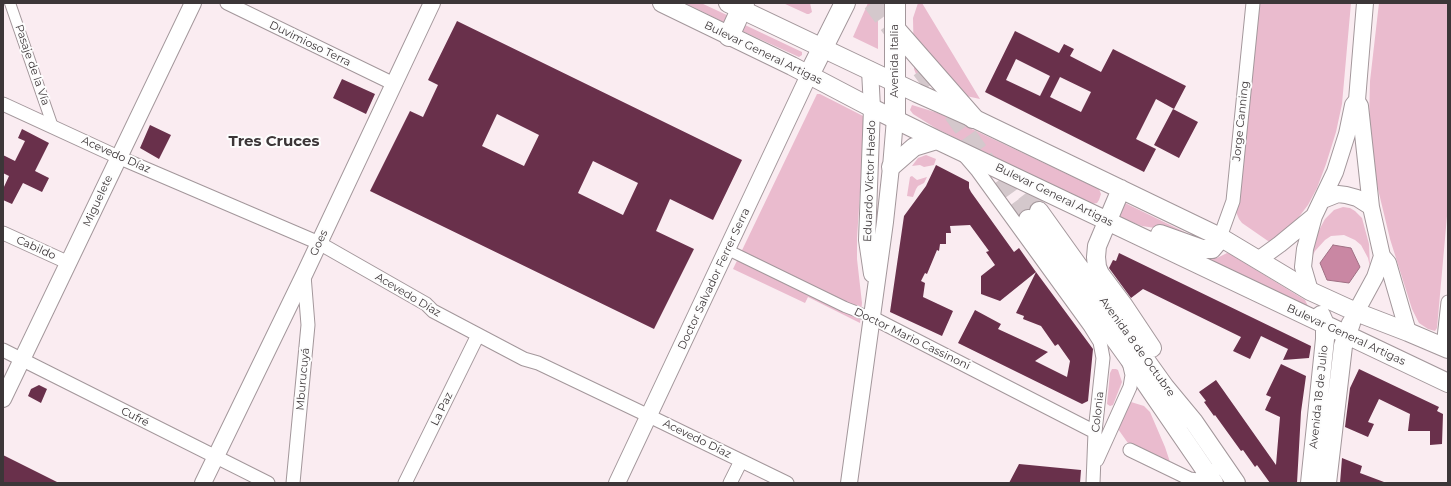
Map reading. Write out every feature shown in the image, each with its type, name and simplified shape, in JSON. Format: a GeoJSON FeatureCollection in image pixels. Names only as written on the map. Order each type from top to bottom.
{"type":"FeatureCollection","features":[{"type":"Feature","properties":{"kind":"main road","name":"Bulevar General Artigas"},"geometry":{"type":"LineString","coordinates":[[662,3],[810,75],[937,140],[1448,383]]}},
{"type":"Feature","properties":{"kind":"main road"},"geometry":{"type":"LineString","coordinates":[[810,75],[845,3]]}},
{"type":"Feature","properties":{"kind":"main road","name":"Avenida Italia"},"geometry":{"type":"LineString","coordinates":[[895,3],[895,119]]}},
{"type":"Feature","properties":{"kind":"main road"},"geometry":{"type":"LineString","coordinates":[[729,36],[738,5],[894,82],[974,118],[1220,237],[1310,291],[1356,312],[1446,348]]}},
{"type":"Feature","properties":{"kind":"main road"},"geometry":{"type":"LineString","coordinates":[[894,30],[974,118]]}},
{"type":"Feature","properties":{"kind":"main road"},"geometry":{"type":"LineString","coordinates":[[891,167],[914,147],[937,140]]}},
{"type":"Feature","properties":{"kind":"main road"},"geometry":{"type":"LineString","coordinates":[[1121,189],[1097,246],[1096,257],[1100,274],[1124,306],[1172,378],[1184,408]]}},
{"type":"Feature","properties":{"kind":"main road","name":"Avenida 8 de Octubre"},"geometry":{"type":"LineString","coordinates":[[1211,479],[1033,215],[1165,387],[1184,408],[1236,483]]}},
{"type":"Feature","properties":{"kind":"main road"},"geometry":{"type":"LineString","coordinates":[[1134,233],[1151,232],[1202,249],[1212,249],[1217,244],[1220,237]]}},
{"type":"Feature","properties":{"kind":"main road","name":"Avenida 18 de Julio"},"geometry":{"type":"LineString","coordinates":[[1310,291],[1325,324],[1310,483]]}},
{"type":"Feature","properties":{"kind":"main road","name":"Avenida 18 de Julio"},"geometry":{"type":"LineString","coordinates":[[1327,483],[1342,354],[1346,334],[1356,312]]}},
{"type":"Feature","properties":{"kind":"street","name":"Pasaje de la Vía"},"geometry":{"type":"LineString","coordinates":[[10,3],[53,127]]}},
{"type":"Feature","properties":{"kind":"street","name":"Miguelete"},"geometry":{"type":"LineString","coordinates":[[3,399],[70,263],[118,157],[193,3]]}},
{"type":"Feature","properties":{"kind":"street","name":"Duvimioso Terra"},"geometry":{"type":"LineString","coordinates":[[227,3],[394,84]]}},
{"type":"Feature","properties":{"kind":"street","name":"Goes"},"geometry":{"type":"LineString","coordinates":[[203,483],[304,275],[432,3]]}},
{"type":"Feature","properties":{"kind":"street","name":"Jorge Canning"},"geometry":{"type":"LineString","coordinates":[[1220,237],[1233,201],[1253,3]]}},
{"type":"Feature","properties":{"kind":"street"},"geometry":{"type":"LineString","coordinates":[[1310,291],[1305,275],[1304,259],[1306,240],[1314,216],[1323,200],[1335,172],[1356,100],[1365,3]]}},
{"type":"Feature","properties":{"kind":"street","name":"Eduardo Víctor Haedo"},"geometry":{"type":"LineString","coordinates":[[870,70],[872,108],[867,240],[875,291]]}},
{"type":"Feature","properties":{"kind":"street","name":"Doctor Salvador Ferrer Serra"},"geometry":{"type":"LineString","coordinates":[[617,483],[810,75]]}},
{"type":"Feature","properties":{"kind":"street"},"geometry":{"type":"LineString","coordinates":[[1356,100],[1360,106],[1371,207],[1382,256],[1388,263],[1408,332]]}},
{"type":"Feature","properties":{"kind":"street","name":"Acevedo Díaz"},"geometry":{"type":"LineString","coordinates":[[3,104],[118,157],[319,243],[426,304],[433,311],[524,359],[538,363],[787,483]]}},
{"type":"Feature","properties":{"kind":"street","name":"Eduardo Víctor Haedo"},"geometry":{"type":"LineString","coordinates":[[849,483],[891,167],[895,119]]}},
{"type":"Feature","properties":{"kind":"street","name":"Colonia"},"geometry":{"type":"LineString","coordinates":[[960,150],[981,174],[1100,342],[1103,358],[1095,432],[1095,464],[1093,483]]}},
{"type":"Feature","properties":{"kind":"street"},"geometry":{"type":"LineString","coordinates":[[1323,200],[1338,194],[1346,195],[1357,198],[1371,207]]}},
{"type":"Feature","properties":{"kind":"street"},"geometry":{"type":"LineString","coordinates":[[1258,260],[1314,216]]}},
{"type":"Feature","properties":{"kind":"street","name":"Cabildo"},"geometry":{"type":"LineString","coordinates":[[3,233],[70,263]]}},
{"type":"Feature","properties":{"kind":"street","name":"Doctor Mario Cassinoni"},"geometry":{"type":"LineString","coordinates":[[728,250],[845,307],[871,317],[1095,432]]}},
{"type":"Feature","properties":{"kind":"street"},"geometry":{"type":"LineString","coordinates":[[1356,312],[1375,277],[1382,256]]}},
{"type":"Feature","properties":{"kind":"street","name":"Mburucuyá"},"geometry":{"type":"LineString","coordinates":[[293,483],[308,326],[304,275]]}},
{"type":"Feature","properties":{"kind":"street"},"geometry":{"type":"LineString","coordinates":[[1446,348],[1448,302]]}},
{"type":"Feature","properties":{"kind":"street","name":"La Paz"},"geometry":{"type":"LineString","coordinates":[[405,483],[478,335]]}},
{"type":"Feature","properties":{"kind":"street","name":"Cufré"},"geometry":{"type":"LineString","coordinates":[[3,350],[268,483]]}},
{"type":"Feature","properties":{"kind":"street","name":"Avenida 8 de Octubre"},"geometry":{"type":"LineString","coordinates":[[1095,464],[1101,454],[1130,387],[1132,375],[1129,359]]}},
{"type":"Feature","properties":{"kind":"street"},"geometry":{"type":"LineString","coordinates":[[1130,450],[1190,479],[1211,479],[1223,465]]}},
{"type":"Feature","properties":{"kind":"street"},"geometry":{"type":"LineString","coordinates":[[730,483],[741,460]]}},
{"type":"Feature","properties":{"kind":"shaded area"},"geometry":{"type":"Polygon","coordinates":[[[685,3],[701,3],[729,16],[725,23],[685,3]]]}},
{"type":"Feature","properties":{"kind":"shaded area"},"geometry":{"type":"Polygon","coordinates":[[[783,3],[810,3],[812,12],[807,14],[783,3]]]}},
{"type":"Feature","properties":{"kind":"shaded area"},"geometry":{"type":"Polygon","coordinates":[[[868,3],[878,3],[878,49],[853,37],[868,3]]]}},
{"type":"Feature","properties":{"kind":"shaded area"},"geometry":{"type":"Polygon","coordinates":[[[918,3],[922,3],[980,99],[957,94],[916,74],[914,69],[913,18],[918,3]]]}},
{"type":"Feature","properties":{"kind":"shaded area"},"geometry":{"type":"Polygon","coordinates":[[[1259,3],[1351,3],[1342,104],[1336,132],[1326,164],[1317,188],[1308,205],[1298,218],[1271,242],[1242,223],[1236,212],[1251,87],[1259,3]]]}},
{"type":"Feature","properties":{"kind":"shaded area"},"geometry":{"type":"Polygon","coordinates":[[[1379,3],[1448,3],[1448,205],[1437,328],[1435,331],[1428,329],[1419,323],[1412,309],[1390,239],[1377,185],[1369,120],[1370,81],[1379,3]]]}},
{"type":"Feature","properties":{"kind":"shaded area"},"geometry":{"type":"Polygon","coordinates":[[[745,25],[802,52],[802,55],[799,57],[742,31],[745,25]]]}},
{"type":"Feature","properties":{"kind":"shaded area"},"geometry":{"type":"Polygon","coordinates":[[[817,94],[820,94],[865,117],[857,238],[857,259],[862,303],[860,323],[808,297],[805,303],[733,269],[817,94]]]}},
{"type":"Feature","properties":{"kind":"shaded area"},"geometry":{"type":"Polygon","coordinates":[[[912,105],[938,113],[1099,189],[1101,194],[1099,200],[1097,203],[1092,204],[937,129],[913,114],[910,110],[912,105]]]}},
{"type":"Feature","properties":{"kind":"shaded area"},"geometry":{"type":"Polygon","coordinates":[[[926,155],[936,159],[934,165],[924,167],[920,165],[912,166],[918,158],[926,155]]]}},
{"type":"Feature","properties":{"kind":"shaded area"},"geometry":{"type":"Polygon","coordinates":[[[912,176],[917,180],[927,177],[924,183],[918,186],[913,197],[907,196],[910,177],[912,176]]]}},
{"type":"Feature","properties":{"kind":"shaded area"},"geometry":{"type":"Polygon","coordinates":[[[1125,203],[1201,240],[1142,226],[1126,220],[1120,217],[1119,214],[1123,204],[1125,203]]]}},
{"type":"Feature","properties":{"kind":"shaded area"},"geometry":{"type":"Polygon","coordinates":[[[1343,207],[1350,208],[1362,218],[1369,244],[1370,267],[1368,258],[1361,245],[1355,240],[1344,235],[1331,236],[1325,240],[1315,251],[1311,259],[1317,234],[1325,219],[1334,210],[1343,207]]]}},
{"type":"Feature","properties":{"kind":"shaded area"},"geometry":{"type":"Polygon","coordinates":[[[1333,245],[1351,248],[1360,267],[1349,283],[1327,280],[1320,263],[1333,245]]]}},
{"type":"Feature","properties":{"kind":"shaded area"},"geometry":{"type":"Polygon","coordinates":[[[1227,253],[1305,300],[1308,306],[1307,307],[1207,258],[1217,258],[1227,253]]]}},
{"type":"Feature","properties":{"kind":"shaded area"},"geometry":{"type":"Polygon","coordinates":[[[1112,369],[1118,370],[1122,382],[1113,405],[1110,406],[1107,404],[1110,373],[1112,369]]]}},
{"type":"Feature","properties":{"kind":"shaded area"},"geometry":{"type":"Polygon","coordinates":[[[1131,402],[1144,406],[1150,412],[1171,465],[1130,446],[1118,429],[1131,402]]]}},
{"type":"Feature","properties":{"kind":"building"},"geometry":{"type":"Polygon","coordinates":[[[457,21],[742,160],[713,220],[670,199],[656,231],[694,249],[654,329],[370,191],[410,111],[423,117],[438,85],[428,80],[457,21]],[[497,114],[482,146],[524,166],[539,135],[497,114]],[[593,161],[578,193],[623,215],[638,183],[593,161]]]}},
{"type":"Feature","properties":{"kind":"building"},"geometry":{"type":"Polygon","coordinates":[[[1015,31],[1059,53],[1064,44],[1074,49],[1070,56],[1101,72],[1113,49],[1186,86],[1174,109],[1156,99],[1136,139],[1156,149],[1144,172],[985,92],[1015,31]],[[1016,59],[1006,80],[1040,96],[1050,76],[1016,59]],[[1060,77],[1050,97],[1081,112],[1091,92],[1060,77]]]}},
{"type":"Feature","properties":{"kind":"building"},"geometry":{"type":"Polygon","coordinates":[[[342,79],[375,94],[366,114],[333,98],[342,79]]]}},
{"type":"Feature","properties":{"kind":"building"},"geometry":{"type":"Polygon","coordinates":[[[1173,109],[1198,122],[1179,158],[1154,145],[1173,109]]]}},
{"type":"Feature","properties":{"kind":"building"},"geometry":{"type":"Polygon","coordinates":[[[150,125],[171,135],[159,159],[140,148],[150,125]]]}},
{"type":"Feature","properties":{"kind":"building"},"geometry":{"type":"Polygon","coordinates":[[[22,129],[49,143],[35,171],[49,178],[42,192],[23,183],[12,204],[3,200],[3,189],[9,176],[3,173],[3,155],[15,161],[25,141],[18,138],[22,129]]]}},
{"type":"Feature","properties":{"kind":"building"},"geometry":{"type":"Polygon","coordinates":[[[936,165],[969,182],[971,192],[1014,252],[1019,248],[1036,272],[1000,301],[981,294],[981,276],[995,265],[986,252],[989,251],[970,225],[950,226],[951,233],[946,233],[946,244],[940,244],[939,251],[937,250],[927,274],[925,273],[921,281],[925,283],[923,297],[953,311],[942,336],[890,312],[904,216],[926,186],[936,165]]]}},
{"type":"Feature","properties":{"kind":"building"},"geometry":{"type":"Polygon","coordinates":[[[1119,253],[1311,346],[1309,358],[1283,360],[1288,349],[1261,336],[1250,359],[1233,351],[1241,337],[1143,289],[1131,298],[1109,268],[1113,260],[1116,261],[1119,253]]]}},
{"type":"Feature","properties":{"kind":"building"},"geometry":{"type":"Polygon","coordinates":[[[1036,272],[1093,349],[1088,401],[1082,404],[958,343],[975,310],[1001,324],[998,329],[1048,352],[1035,361],[1067,377],[1070,361],[1058,344],[1055,346],[1041,326],[1023,319],[1024,316],[1016,313],[1036,272]]]}},
{"type":"Feature","properties":{"kind":"building"},"geometry":{"type":"Polygon","coordinates":[[[1281,364],[1306,376],[1301,412],[1297,483],[1270,483],[1257,465],[1255,467],[1243,450],[1241,451],[1204,402],[1206,401],[1199,392],[1216,380],[1276,465],[1280,417],[1265,410],[1271,397],[1266,395],[1281,364]]]}},
{"type":"Feature","properties":{"kind":"building"},"geometry":{"type":"Polygon","coordinates":[[[1359,369],[1439,407],[1437,411],[1443,414],[1442,444],[1430,445],[1430,431],[1408,431],[1410,414],[1379,399],[1368,422],[1374,424],[1368,437],[1345,427],[1350,388],[1359,369]]]}},
{"type":"Feature","properties":{"kind":"building"},"geometry":{"type":"Polygon","coordinates":[[[39,385],[47,389],[41,403],[28,396],[31,389],[39,385]]]}},
{"type":"Feature","properties":{"kind":"building"},"geometry":{"type":"Polygon","coordinates":[[[3,455],[59,483],[3,483],[3,455]]]}},
{"type":"Feature","properties":{"kind":"building"},"geometry":{"type":"Polygon","coordinates":[[[1342,458],[1362,466],[1360,473],[1384,483],[1340,483],[1342,458]]]}},
{"type":"Feature","properties":{"kind":"building"},"geometry":{"type":"Polygon","coordinates":[[[1019,464],[1081,470],[1080,483],[1009,483],[1019,464]]]}},
{"type":"Feature","properties":{"kind":"tunnel"},"geometry":{"type":"LineString","coordinates":[[872,3],[900,41]]}},
{"type":"Feature","properties":{"kind":"tunnel"},"geometry":{"type":"LineString","coordinates":[[921,70],[1028,219]]}},
{"type":"Feature","properties":{"kind":"tunnel"},"geometry":{"type":"LineString","coordinates":[[1009,172],[1039,211]]}},
{"type":"Feature","properties":{"kind":"district","name":"Tres Cruces"},"geometry":{"type":"Point","coordinates":[274,142]}}]}
